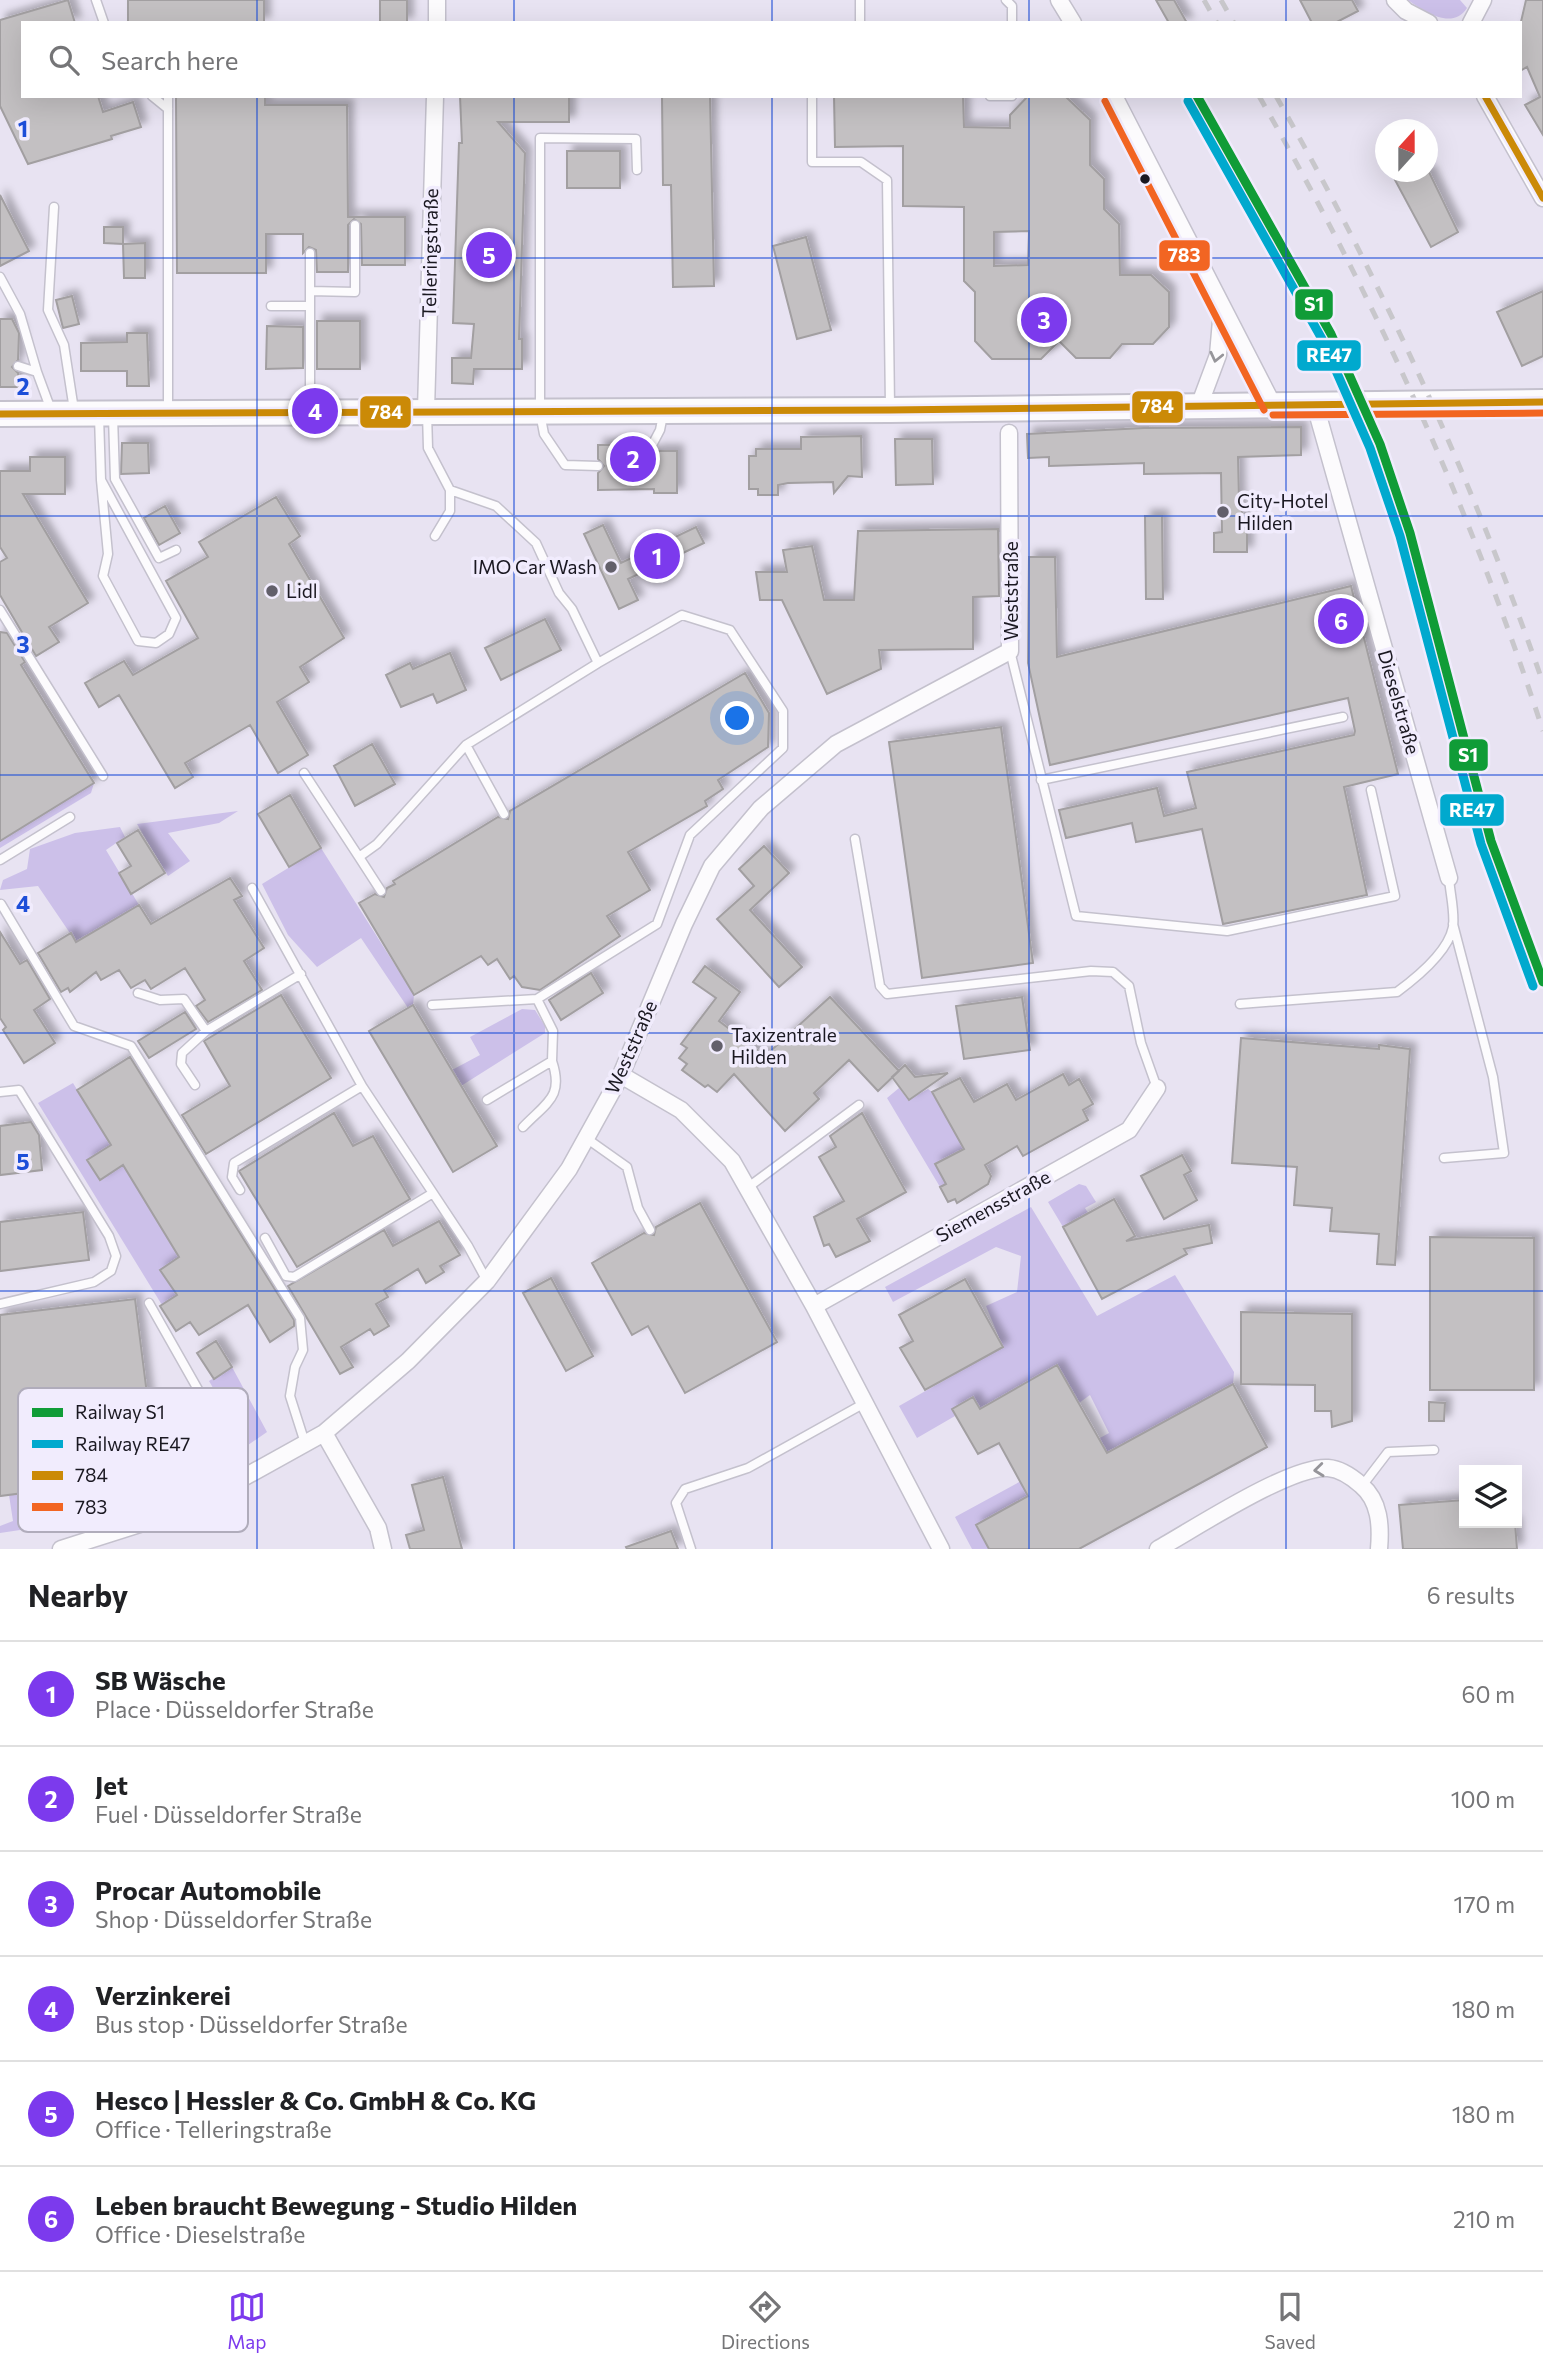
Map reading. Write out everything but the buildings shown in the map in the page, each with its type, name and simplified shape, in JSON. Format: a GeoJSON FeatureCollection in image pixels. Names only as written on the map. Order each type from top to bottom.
{"type":"FeatureCollection","features":[{"type":"Feature","properties":{"kind":"main road"},"geometry":{"type":"LineString","coordinates":[[0,414],[426,410],[664,412],[1543,402]]}},
{"type":"Feature","properties":{"kind":"street"},"geometry":{"type":"LineString","coordinates":[[437,0],[437,21]]}},
{"type":"Feature","properties":{"kind":"street"},"geometry":{"type":"LineString","coordinates":[[1059,0],[1072,21]]}},
{"type":"Feature","properties":{"kind":"street"},"geometry":{"type":"LineString","coordinates":[[1395,0],[1406,11],[1425,21]]}},
{"type":"Feature","properties":{"kind":"street"},"geometry":{"type":"LineString","coordinates":[[1472,21],[1486,0]]}},
{"type":"Feature","properties":{"kind":"street","name":"Telleringstraße"},"geometry":{"type":"LineString","coordinates":[[426,410],[435,98]]}},
{"type":"Feature","properties":{"kind":"street"},"geometry":{"type":"LineString","coordinates":[[1115,98],[1273,405]]}},
{"type":"Feature","properties":{"kind":"street"},"geometry":{"type":"LineString","coordinates":[[1486,98],[1543,198]]}},
{"type":"Feature","properties":{"kind":"street"},"geometry":{"type":"LineString","coordinates":[[1199,406],[1218,355],[1222,306]]}},
{"type":"Feature","properties":{"kind":"street","name":"Dieselstraße"},"geometry":{"type":"LineString","coordinates":[[1315,405],[1449,878]]}},
{"type":"Feature","properties":{"kind":"street","name":"Weststraße"},"geometry":{"type":"LineString","coordinates":[[248,1475],[324,1433],[408,1360],[487,1280],[569,1170],[621,1075],[684,923],[712,866],[761,808],[836,744],[1010,651],[1009,433]]}},
{"type":"Feature","properties":{"kind":"street"},"geometry":{"type":"LineString","coordinates":[[621,1075],[681,1110],[733,1161],[814,1306],[941,1549]]}},
{"type":"Feature","properties":{"kind":"street","name":"Siemensstraße"},"geometry":{"type":"LineString","coordinates":[[814,1306],[1129,1130],[1157,1088]]}},
{"type":"Feature","properties":{"kind":"street"},"geometry":{"type":"LineString","coordinates":[[324,1433],[378,1528],[383,1549]]}},
{"type":"Feature","properties":{"kind":"street"},"geometry":{"type":"LineString","coordinates":[[1158,1549],[1278,1482],[1309,1470],[1329,1468],[1350,1476],[1368,1491],[1377,1509],[1381,1528],[1379,1549]]}},
{"type":"Feature","properties":{"kind":"street","name":"Weststraße"},"geometry":{"type":"LineString","coordinates":[[66,1548],[116,1532]]}},
{"type":"Feature","properties":{"kind":"lane"},"geometry":{"type":"LineString","coordinates":[[96,0],[103,21]]}},
{"type":"Feature","properties":{"kind":"lane"},"geometry":{"type":"LineString","coordinates":[[860,0],[860,21]]}},
{"type":"Feature","properties":{"kind":"lane"},"geometry":{"type":"LineString","coordinates":[[1006,0],[1012,6],[1012,21]]}},
{"type":"Feature","properties":{"kind":"lane"},"geometry":{"type":"LineString","coordinates":[[154,98],[168,109]]}},
{"type":"Feature","properties":{"kind":"lane"},"geometry":{"type":"LineString","coordinates":[[168,98],[168,412]]}},
{"type":"Feature","properties":{"kind":"lane"},"geometry":{"type":"LineString","coordinates":[[812,98],[812,162],[861,162],[887,180],[890,410]]}},
{"type":"Feature","properties":{"kind":"lane"},"geometry":{"type":"LineString","coordinates":[[598,466],[565,465],[544,434],[540,412],[540,138],[636,139],[637,170]]}},
{"type":"Feature","properties":{"kind":"lane"},"geometry":{"type":"LineString","coordinates":[[54,206],[48,310],[64,345],[63,413]]}},
{"type":"Feature","properties":{"kind":"lane"},"geometry":{"type":"LineString","coordinates":[[310,291],[355,292],[355,225]]}},
{"type":"Feature","properties":{"kind":"lane"},"geometry":{"type":"LineString","coordinates":[[310,253],[310,411]]}},
{"type":"Feature","properties":{"kind":"lane"},"geometry":{"type":"LineString","coordinates":[[2,283],[20,314],[37,372],[63,413]]}},
{"type":"Feature","properties":{"kind":"lane"},"geometry":{"type":"LineString","coordinates":[[271,306],[310,306]]}},
{"type":"Feature","properties":{"kind":"lane"},"geometry":{"type":"LineString","coordinates":[[18,366],[37,372]]}},
{"type":"Feature","properties":{"kind":"lane"},"geometry":{"type":"LineString","coordinates":[[426,410],[428,447],[450,490],[450,511],[435,536]]}},
{"type":"Feature","properties":{"kind":"lane"},"geometry":{"type":"LineString","coordinates":[[649,451],[660,430],[664,412]]}},
{"type":"Feature","properties":{"kind":"lane"},"geometry":{"type":"LineString","coordinates":[[101,480],[176,618],[169,634],[156,642],[138,641],[103,576],[108,554],[101,480],[106,413]]}},
{"type":"Feature","properties":{"kind":"lane"},"geometry":{"type":"LineString","coordinates":[[106,413],[115,479],[159,558],[176,550]]}},
{"type":"Feature","properties":{"kind":"lane"},"geometry":{"type":"LineString","coordinates":[[450,490],[496,506],[536,543],[559,593],[572,609],[598,663]]}},
{"type":"Feature","properties":{"kind":"lane"},"geometry":{"type":"LineString","coordinates":[[0,610],[103,776]]}},
{"type":"Feature","properties":{"kind":"lane"},"geometry":{"type":"LineString","coordinates":[[359,858],[377,844],[466,745],[598,663],[682,615],[730,630],[783,711],[783,748],[690,835],[657,924],[537,999],[432,1005]]}},
{"type":"Feature","properties":{"kind":"lane"},"geometry":{"type":"LineString","coordinates":[[1010,651],[1076,916],[1227,931],[1395,896],[1371,790]]}},
{"type":"Feature","properties":{"kind":"lane"},"geometry":{"type":"LineString","coordinates":[[1041,780],[1343,717]]}},
{"type":"Feature","properties":{"kind":"lane"},"geometry":{"type":"LineString","coordinates":[[466,745],[504,814]]}},
{"type":"Feature","properties":{"kind":"lane"},"geometry":{"type":"LineString","coordinates":[[304,773],[380,891]]}},
{"type":"Feature","properties":{"kind":"lane"},"geometry":{"type":"LineString","coordinates":[[0,860],[70,817]]}},
{"type":"Feature","properties":{"kind":"lane"},"geometry":{"type":"LineString","coordinates":[[855,839],[880,986],[887,994],[1091,971],[1113,972],[1129,986],[1141,1043],[1157,1088]]}},
{"type":"Feature","properties":{"kind":"lane"},"geometry":{"type":"LineString","coordinates":[[1444,1158],[1504,1153],[1493,1077],[1453,924],[1449,878]]}},
{"type":"Feature","properties":{"kind":"lane"},"geometry":{"type":"LineString","coordinates":[[252,888],[362,1086],[487,1280]]}},
{"type":"Feature","properties":{"kind":"lane"},"geometry":{"type":"LineString","coordinates":[[1,904],[74,1026],[131,1046],[300,1318],[303,1350],[295,1367],[290,1396],[305,1443]]}},
{"type":"Feature","properties":{"kind":"lane"},"geometry":{"type":"LineString","coordinates":[[1240,1004],[1397,992],[1439,952],[1450,938],[1453,924]]}},
{"type":"Feature","properties":{"kind":"lane"},"geometry":{"type":"LineString","coordinates":[[194,1085],[181,1064],[182,1053],[206,1031],[302,974]]}},
{"type":"Feature","properties":{"kind":"lane"},"geometry":{"type":"LineString","coordinates":[[138,993],[160,1000],[184,999],[206,1031]]}},
{"type":"Feature","properties":{"kind":"lane"},"geometry":{"type":"LineString","coordinates":[[523,1127],[555,1093],[559,1081],[552,1061],[553,1031],[537,999]]}},
{"type":"Feature","properties":{"kind":"lane"},"geometry":{"type":"LineString","coordinates":[[487,1100],[552,1061]]}},
{"type":"Feature","properties":{"kind":"lane"},"geometry":{"type":"LineString","coordinates":[[240,1190],[232,1177],[234,1163],[362,1086]]}},
{"type":"Feature","properties":{"kind":"lane"},"geometry":{"type":"LineString","coordinates":[[0,1092],[19,1090],[110,1236],[116,1256],[111,1271],[94,1282],[0,1304]]}},
{"type":"Feature","properties":{"kind":"lane"},"geometry":{"type":"LineString","coordinates":[[747,1188],[859,1105]]}},
{"type":"Feature","properties":{"kind":"lane"},"geometry":{"type":"LineString","coordinates":[[586,1138],[627,1167],[638,1208],[650,1230]]}},
{"type":"Feature","properties":{"kind":"lane"},"geometry":{"type":"LineString","coordinates":[[265,1238],[286,1276],[293,1277],[433,1193]]}},
{"type":"Feature","properties":{"kind":"lane"},"geometry":{"type":"LineString","coordinates":[[149,1303],[197,1388]]}},
{"type":"Feature","properties":{"kind":"lane"},"geometry":{"type":"LineString","coordinates":[[691,1549],[676,1503],[685,1489],[748,1468],[863,1404]]}},
{"type":"Feature","properties":{"kind":"lane"},"geometry":{"type":"LineString","coordinates":[[1362,1486],[1388,1451],[1434,1450]]}},
{"type":"Feature","properties":{"kind":"shaded area"},"geometry":{"type":"Polygon","coordinates":[[[1408,0],[1460,0],[1467,8],[1454,18],[1438,17],[1408,0]]]}},
{"type":"Feature","properties":{"kind":"shaded area"},"geometry":{"type":"Polygon","coordinates":[[[94,783],[91,793],[0,848],[0,841],[94,783]]]}},
{"type":"Feature","properties":{"kind":"shaded area"},"geometry":{"type":"Polygon","coordinates":[[[238,811],[219,823],[168,833],[190,861],[168,876],[137,824],[238,811]]]}},
{"type":"Feature","properties":{"kind":"shaded area"},"geometry":{"type":"Polygon","coordinates":[[[120,827],[125,837],[106,850],[139,905],[76,942],[38,886],[0,890],[3,880],[27,869],[30,849],[75,833],[120,827]]]}},
{"type":"Feature","properties":{"kind":"shaded area"},"geometry":{"type":"Polygon","coordinates":[[[321,848],[414,995],[413,1005],[408,1008],[361,938],[317,967],[288,935],[262,884],[321,848]]]}},
{"type":"Feature","properties":{"kind":"shaded area"},"geometry":{"type":"Polygon","coordinates":[[[522,1009],[535,1010],[545,1026],[545,1033],[461,1086],[452,1070],[480,1055],[470,1037],[522,1009]]]}},
{"type":"Feature","properties":{"kind":"shaded area"},"geometry":{"type":"Polygon","coordinates":[[[73,1083],[195,1284],[162,1305],[38,1103],[73,1083]]]}},
{"type":"Feature","properties":{"kind":"shaded area"},"geometry":{"type":"Polygon","coordinates":[[[899,1088],[908,1100],[928,1089],[932,1092],[964,1149],[935,1164],[946,1184],[940,1187],[887,1098],[899,1088]]]}},
{"type":"Feature","properties":{"kind":"shaded area"},"geometry":{"type":"Polygon","coordinates":[[[1079,1184],[1086,1186],[1096,1202],[1085,1208],[1088,1213],[1063,1227],[1048,1202],[1079,1184]]]}},
{"type":"Feature","properties":{"kind":"shaded area"},"geometry":{"type":"Polygon","coordinates":[[[1031,1207],[1097,1316],[1175,1275],[1234,1372],[1233,1384],[976,1525],[989,1549],[972,1549],[955,1517],[1109,1433],[1090,1395],[1079,1403],[1057,1365],[980,1409],[973,1397],[952,1409],[955,1416],[917,1438],[899,1406],[1003,1347],[986,1306],[1017,1292],[1021,1256],[996,1247],[893,1302],[885,1287],[1031,1207]]]}},
{"type":"Feature","properties":{"kind":"shaded area"},"geometry":{"type":"Polygon","coordinates":[[[232,1367],[243,1388],[213,1388],[209,1381],[232,1367]]]}},
{"type":"Feature","properties":{"kind":"shaded area"},"geometry":{"type":"Polygon","coordinates":[[[248,1397],[267,1432],[248,1445],[248,1397]]]}},
{"type":"Feature","properties":{"kind":"shaded area"},"geometry":{"type":"Polygon","coordinates":[[[18,1494],[18,1530],[0,1533],[0,1526],[13,1521],[9,1495],[18,1494]]]}},
{"type":"Feature","properties":{"kind":"railway"},"geometry":{"type":"LineString","coordinates":[[1204,0],[1216,21]]}},
{"type":"Feature","properties":{"kind":"railway"},"geometry":{"type":"LineString","coordinates":[[1221,0],[1233,21]]}},
{"type":"Feature","properties":{"kind":"railway"},"geometry":{"type":"LineString","coordinates":[[1260,98],[1342,250],[1417,406],[1485,567],[1543,731]]}},
{"type":"Feature","properties":{"kind":"railway"},"geometry":{"type":"LineString","coordinates":[[1277,98],[1353,238],[1423,383],[1456,457],[1516,607],[1543,683]]}},
{"type":"Feature","properties":{"kind":"rail line","name":"S1"},"geometry":{"type":"LineString","coordinates":[[1198,98],[1331,334],[1380,444],[1410,533],[1491,841],[1543,982]]}},
{"type":"Feature","properties":{"kind":"rail line","name":"RE47"},"geometry":{"type":"LineString","coordinates":[[1188,101],[1322,339],[1370,448],[1400,536],[1481,844],[1533,986]]}},
{"type":"Feature","properties":{"kind":"transit line","name":"784"},"geometry":{"type":"LineString","coordinates":[[1486,98],[1543,198]]}},
{"type":"Feature","properties":{"kind":"transit line","name":"783"},"geometry":{"type":"LineString","coordinates":[[1105,101],[1264,410]]}},
{"type":"Feature","properties":{"kind":"transit line","name":"784"},"geometry":{"type":"LineString","coordinates":[[0,414],[890,410],[1543,402]]}},
{"type":"Feature","properties":{"kind":"transit line","name":"783"},"geometry":{"type":"LineString","coordinates":[[1273,415],[1543,413]]}},
{"type":"Feature","properties":{"kind":"place","name":"Hesco | Hessler & Co. GmbH & Co. KG"},"geometry":{"type":"Point","coordinates":[489,255]}},
{"type":"Feature","properties":{"kind":"place","name":"Procar Automobile"},"geometry":{"type":"Point","coordinates":[1044,320]}},
{"type":"Feature","properties":{"kind":"place","name":"Verzinkerei"},"geometry":{"type":"Point","coordinates":[315,411]}},
{"type":"Feature","properties":{"kind":"place","name":"Jet"},"geometry":{"type":"Point","coordinates":[633,459]}},
{"type":"Feature","properties":{"kind":"place","name":"City-Hotel Hilden"},"geometry":{"type":"Point","coordinates":[1223,512]}},
{"type":"Feature","properties":{"kind":"place","name":"SB Wäsche"},"geometry":{"type":"Point","coordinates":[657,556]}},
{"type":"Feature","properties":{"kind":"place","name":"IMO Car Wash"},"geometry":{"type":"Point","coordinates":[611,567]}},
{"type":"Feature","properties":{"kind":"place","name":"Lidl"},"geometry":{"type":"Point","coordinates":[272,591]}},
{"type":"Feature","properties":{"kind":"place","name":"Leben braucht Bewegung - Studio Hilden"},"geometry":{"type":"Point","coordinates":[1341,621]}},
{"type":"Feature","properties":{"kind":"place","name":"Taxizentrale Hilden"},"geometry":{"type":"Point","coordinates":[717,1046]}}]}
